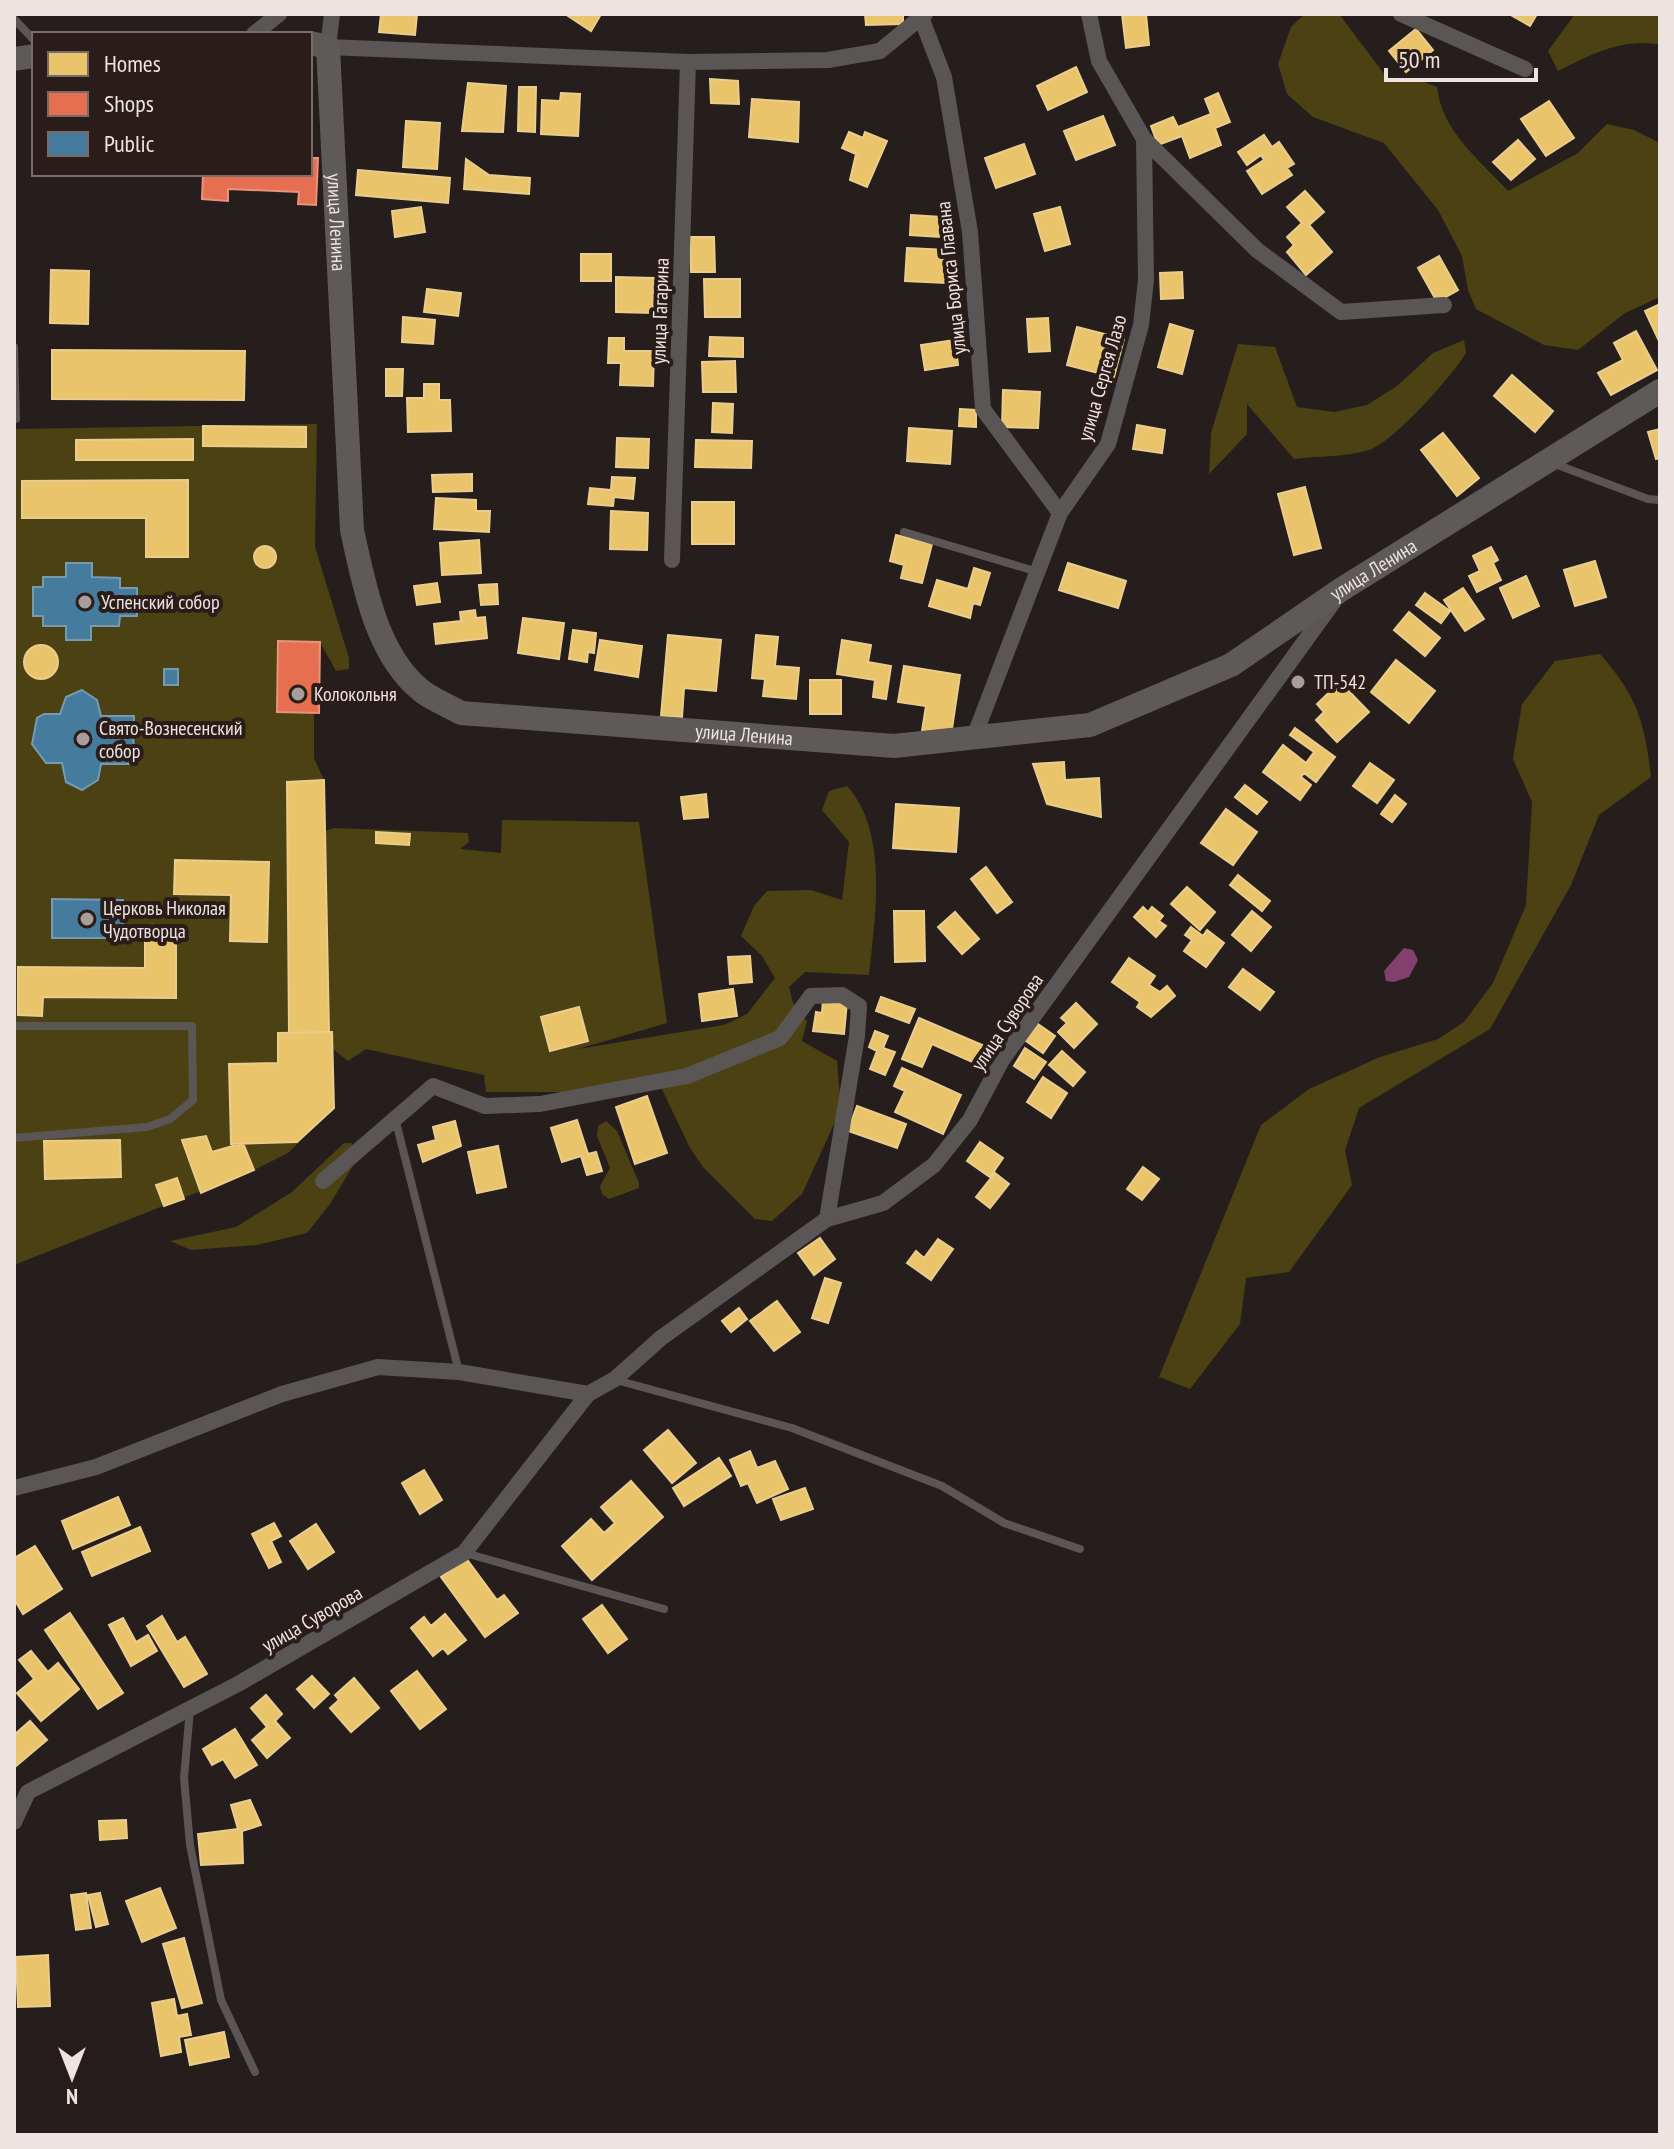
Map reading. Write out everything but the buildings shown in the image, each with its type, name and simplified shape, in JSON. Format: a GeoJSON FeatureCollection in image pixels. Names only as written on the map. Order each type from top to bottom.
{"type":"FeatureCollection","features":[{"type":"Feature","properties":{"kind":"main road","name":"улица Ленина"},"geometry":{"type":"LineString","coordinates":[[319,45],[352,530],[377,624],[398,665],[422,691],[461,713],[894,746],[1090,725],[1231,665],[1342,589],[1448,526],[1660,391]]}},
{"type":"Feature","properties":{"kind":"street"},"geometry":{"type":"LineString","coordinates":[[319,45],[332,14]]}},
{"type":"Feature","properties":{"kind":"street","name":"улица Сергея Лазо"},"geometry":{"type":"LineString","coordinates":[[974,737],[1060,513],[1108,444],[1141,325],[1146,280],[1144,139],[1099,61],[1089,14]]}},
{"type":"Feature","properties":{"kind":"street"},"geometry":{"type":"LineString","coordinates":[[1401,14],[1525,69]]}},
{"type":"Feature","properties":{"kind":"street"},"geometry":{"type":"LineString","coordinates":[[256,32],[275,15]]}},
{"type":"Feature","properties":{"kind":"street","name":"улица Бориса Главана"},"geometry":{"type":"LineString","coordinates":[[319,45],[688,62],[828,60],[880,51],[924,17],[944,77],[970,232],[983,409],[1060,513]]}},
{"type":"Feature","properties":{"kind":"street","name":"улица Гагарина"},"geometry":{"type":"LineString","coordinates":[[672,560],[688,62]]}},
{"type":"Feature","properties":{"kind":"street"},"geometry":{"type":"LineString","coordinates":[[1144,139],[1257,250],[1341,312],[1444,305]]}},
{"type":"Feature","properties":{"kind":"street","name":"улица Суворова"},"geometry":{"type":"LineString","coordinates":[[15,1818],[28,1792],[190,1708],[464,1553],[588,1394],[615,1379],[661,1338],[827,1219],[883,1203],[934,1165],[970,1120],[1011,1047],[1342,589]]}},
{"type":"Feature","properties":{"kind":"street"},"geometry":{"type":"LineString","coordinates":[[323,1181],[433,1086],[485,1106],[540,1104],[687,1076],[780,1038],[811,996],[842,995],[859,1006],[827,1219]]}},
{"type":"Feature","properties":{"kind":"street"},"geometry":{"type":"LineString","coordinates":[[14,1488],[96,1467],[282,1394],[378,1367],[459,1372],[588,1394]]}},
{"type":"Feature","properties":{"kind":"lane"},"geometry":{"type":"LineString","coordinates":[[14,19],[32,38]]}},
{"type":"Feature","properties":{"kind":"lane"},"geometry":{"type":"LineString","coordinates":[[14,347],[16,419]]}},
{"type":"Feature","properties":{"kind":"lane"},"geometry":{"type":"LineString","coordinates":[[1546,461],[1648,499],[1660,500]]}},
{"type":"Feature","properties":{"kind":"lane"},"geometry":{"type":"LineString","coordinates":[[904,532],[1039,573]]}},
{"type":"Feature","properties":{"kind":"lane"},"geometry":{"type":"LineString","coordinates":[[14,1026],[192,1026],[193,1100],[170,1119],[147,1127],[14,1138]]}},
{"type":"Feature","properties":{"kind":"lane"},"geometry":{"type":"LineString","coordinates":[[395,1118],[459,1372]]}},
{"type":"Feature","properties":{"kind":"lane"},"geometry":{"type":"LineString","coordinates":[[615,1379],[792,1428],[942,1486],[1004,1523],[1080,1549]]}},
{"type":"Feature","properties":{"kind":"lane"},"geometry":{"type":"LineString","coordinates":[[464,1553],[664,1609]]}},
{"type":"Feature","properties":{"kind":"lane"},"geometry":{"type":"LineString","coordinates":[[190,1708],[184,1778],[190,1845],[221,2000],[255,2072]]}},
{"type":"Feature","properties":{"kind":"shaded area"},"geometry":{"type":"Polygon","coordinates":[[[1305,14],[1339,14],[1388,79],[1416,79],[1437,87],[1440,103],[1454,132],[1508,191],[1578,153],[1607,124],[1634,130],[1658,142],[1660,297],[1625,313],[1578,350],[1544,345],[1476,309],[1468,290],[1462,256],[1438,210],[1384,143],[1313,117],[1287,94],[1278,64],[1291,27],[1305,14]]]}},
{"type":"Feature","properties":{"kind":"shaded area"},"geometry":{"type":"Polygon","coordinates":[[[1575,14],[1660,14],[1660,45],[1620,45],[1558,71],[1548,51],[1575,14]]]}},
{"type":"Feature","properties":{"kind":"shaded area"},"geometry":{"type":"Polygon","coordinates":[[[1464,340],[1466,353],[1449,376],[1407,422],[1380,445],[1351,454],[1294,459],[1247,404],[1247,434],[1209,474],[1211,433],[1238,344],[1275,347],[1297,407],[1334,412],[1367,405],[1397,386],[1433,353],[1464,340]]]}},
{"type":"Feature","properties":{"kind":"shaded area"},"geometry":{"type":"Polygon","coordinates":[[[317,424],[315,547],[349,658],[349,669],[336,671],[320,642],[314,642],[314,758],[324,780],[325,831],[334,828],[468,833],[469,842],[460,849],[501,853],[502,820],[639,822],[667,1023],[578,1049],[724,1025],[747,1014],[775,978],[762,956],[741,936],[754,906],[767,891],[811,890],[842,900],[849,842],[822,810],[829,791],[847,786],[860,805],[869,827],[876,876],[869,975],[805,972],[789,987],[793,1003],[807,1021],[802,1041],[837,1061],[841,1109],[802,1194],[772,1221],[755,1219],[703,1167],[690,1148],[659,1083],[570,1092],[486,1092],[484,1075],[366,1049],[348,1061],[333,1049],[334,1108],[288,1153],[254,1170],[14,1265],[14,429],[317,424]]]}},
{"type":"Feature","properties":{"kind":"shaded area"},"geometry":{"type":"Polygon","coordinates":[[[1600,654],[1623,683],[1637,711],[1646,740],[1651,777],[1599,815],[1571,885],[1490,1029],[1359,1108],[1345,1150],[1352,1185],[1289,1272],[1246,1278],[1240,1324],[1190,1389],[1159,1377],[1261,1125],[1309,1089],[1380,1057],[1438,1039],[1464,1022],[1493,983],[1526,905],[1532,802],[1513,759],[1522,704],[1555,661],[1600,654]]]}},
{"type":"Feature","properties":{"kind":"shaded area"},"geometry":{"type":"Polygon","coordinates":[[[1404,948],[1413,950],[1418,960],[1409,977],[1386,981],[1384,971],[1404,948]]]}},
{"type":"Feature","properties":{"kind":"shaded area"},"geometry":{"type":"Polygon","coordinates":[[[606,1121],[617,1131],[639,1183],[639,1188],[609,1199],[602,1194],[600,1186],[610,1168],[597,1136],[598,1126],[606,1121]]]}},
{"type":"Feature","properties":{"kind":"shaded area"},"geometry":{"type":"Polygon","coordinates":[[[344,1143],[351,1143],[360,1154],[330,1204],[307,1233],[257,1245],[191,1250],[170,1241],[236,1227],[292,1192],[344,1143]]]}},
{"type":"Feature","properties":{"kind":"place","name":"Успенский собор"},"geometry":{"type":"Point","coordinates":[85,602]}},
{"type":"Feature","properties":{"kind":"place","name":"ТП-542"},"geometry":{"type":"Point","coordinates":[1298,682]}},
{"type":"Feature","properties":{"kind":"place","name":"Колокольня"},"geometry":{"type":"Point","coordinates":[298,694]}},
{"type":"Feature","properties":{"kind":"place","name":"Свято-Вознесенский собор"},"geometry":{"type":"Point","coordinates":[83,739]}},
{"type":"Feature","properties":{"kind":"place","name":"Церковь Николая Чудотворца"},"geometry":{"type":"Point","coordinates":[87,919]}}]}
